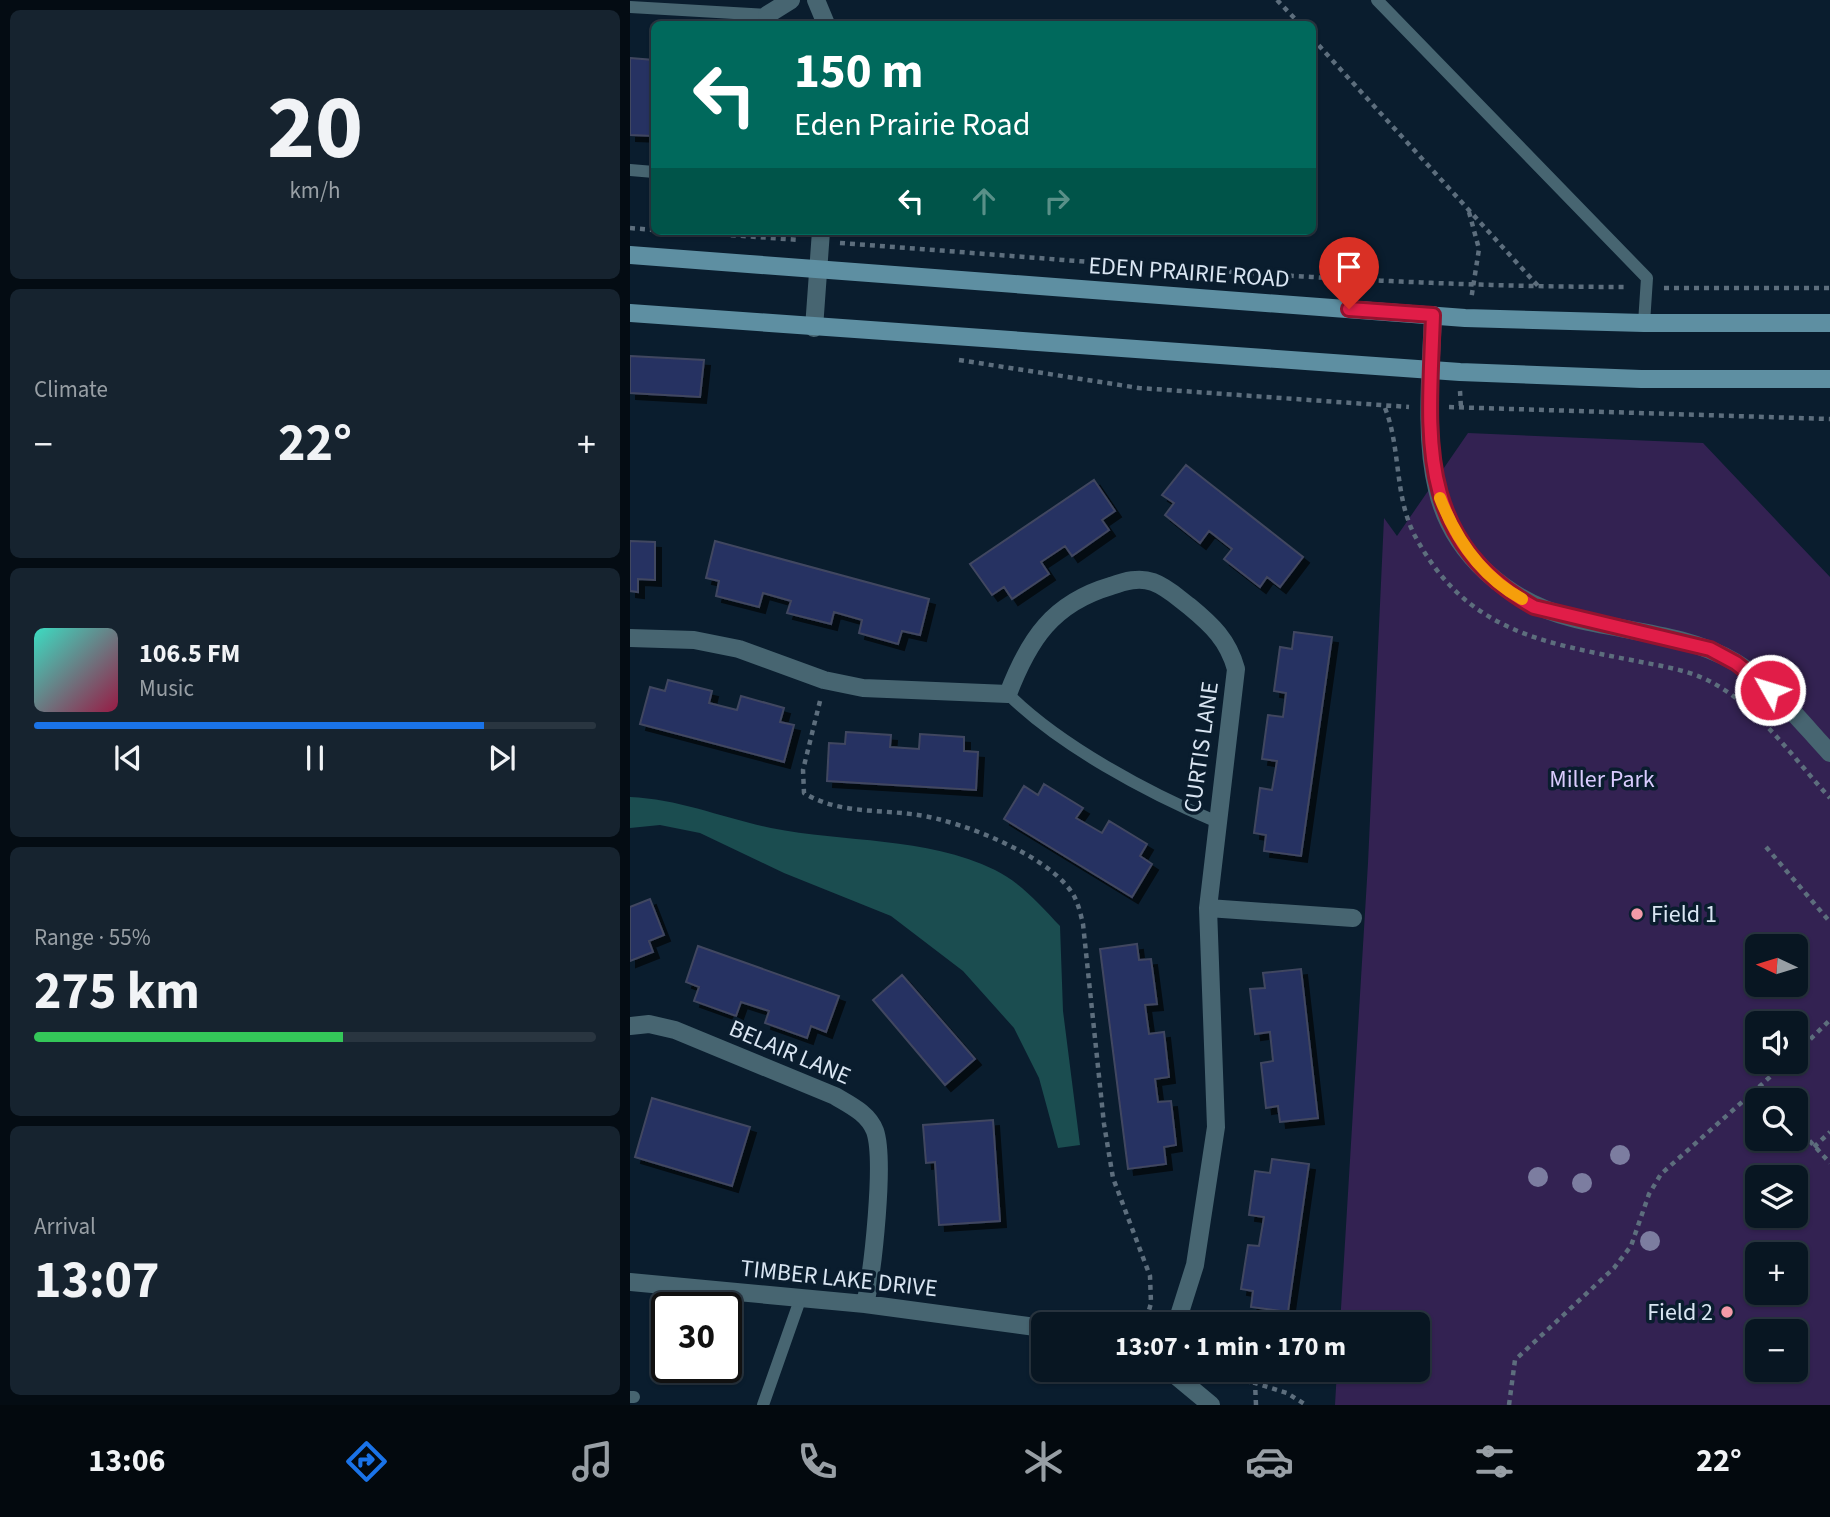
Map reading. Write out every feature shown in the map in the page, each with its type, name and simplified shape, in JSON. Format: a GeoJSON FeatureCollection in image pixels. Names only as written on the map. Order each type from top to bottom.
{"type":"FeatureCollection","features":[{"type":"Feature","properties":{"kind":"main road","name":"EDEN PRAIRIE ROAD"},"geometry":{"type":"LineString","coordinates":[[630,255],[1433,315],[1643,323],[1830,323]]}},
{"type":"Feature","properties":{"kind":"main road"},"geometry":{"type":"LineString","coordinates":[[630,313],[1431,370],[1641,379],[1830,379]]}},
{"type":"Feature","properties":{"kind":"street"},"geometry":{"type":"LineString","coordinates":[[767,15],[792,0]]}},
{"type":"Feature","properties":{"kind":"street"},"geometry":{"type":"LineString","coordinates":[[816,0],[825,20]]}},
{"type":"Feature","properties":{"kind":"street"},"geometry":{"type":"LineString","coordinates":[[814,328],[821,236]]}},
{"type":"Feature","properties":{"kind":"street"},"geometry":{"type":"LineString","coordinates":[[1433,315],[1431,452],[1437,491],[1450,523],[1488,574],[1510,593],[1534,607],[1710,649],[1759,679],[1830,753]]}},
{"type":"Feature","properties":{"kind":"street","name":"CURTIS LANE"},"geometry":{"type":"LineString","coordinates":[[1008,694],[1016,672],[1047,621],[1066,605],[1094,591],[1131,579],[1164,586],[1213,626],[1231,653],[1236,669],[1215,821],[1208,908],[1216,1127],[1195,1265],[1180,1312]]}},
{"type":"Feature","properties":{"kind":"street"},"geometry":{"type":"LineString","coordinates":[[630,638],[694,640],[738,649],[824,680],[863,688],[1008,694]]}},
{"type":"Feature","properties":{"kind":"street"},"geometry":{"type":"LineString","coordinates":[[1208,908],[1353,918]]}},
{"type":"Feature","properties":{"kind":"street","name":"BELAIR LANE"},"geometry":{"type":"LineString","coordinates":[[630,1026],[649,1024],[675,1030],[835,1096],[859,1110],[875,1129],[879,1156],[871,1280],[866,1304]]}},
{"type":"Feature","properties":{"kind":"street","name":"TIMBER LAKE DRIVE"},"geometry":{"type":"LineString","coordinates":[[630,1282],[866,1304],[1031,1326]]}},
{"type":"Feature","properties":{"kind":"street"},"geometry":{"type":"LineString","coordinates":[[1181,1382],[1202,1402]]}},
{"type":"Feature","properties":{"kind":"lane"},"geometry":{"type":"LineString","coordinates":[[1377,0],[1647,278],[1643,323]]}},
{"type":"Feature","properties":{"kind":"lane"},"geometry":{"type":"LineString","coordinates":[[630,7],[738,19],[767,15]]}},
{"type":"Feature","properties":{"kind":"lane"},"geometry":{"type":"LineString","coordinates":[[630,170],[651,172]]}},
{"type":"Feature","properties":{"kind":"lane"},"geometry":{"type":"LineString","coordinates":[[1008,694],[1030,716],[1125,775],[1215,821]]}},
{"type":"Feature","properties":{"kind":"lane"},"geometry":{"type":"LineString","coordinates":[[763,1405],[800,1297]]}},
{"type":"Feature","properties":{"kind":"path"},"geometry":{"type":"LineString","coordinates":[[1277,0],[1297,21]]}},
{"type":"Feature","properties":{"kind":"path"},"geometry":{"type":"LineString","coordinates":[[1316,42],[1539,287]]}},
{"type":"Feature","properties":{"kind":"path"},"geometry":{"type":"LineString","coordinates":[[1469,212],[1479,249],[1470,301]]}},
{"type":"Feature","properties":{"kind":"path"},"geometry":{"type":"LineString","coordinates":[[630,228],[651,230]]}},
{"type":"Feature","properties":{"kind":"path"},"geometry":{"type":"LineString","coordinates":[[791,235],[1474,287],[1830,288]]}},
{"type":"Feature","properties":{"kind":"path"},"geometry":{"type":"LineString","coordinates":[[949,359],[1139,388],[1323,399],[1394,407]]}},
{"type":"Feature","properties":{"kind":"path"},"geometry":{"type":"LineString","coordinates":[[1461,408],[1830,419]]}},
{"type":"Feature","properties":{"kind":"path"},"geometry":{"type":"LineString","coordinates":[[824,680],[803,770],[803,793],[819,803],[864,811],[918,815],[970,827],[1010,845],[1055,875],[1075,897],[1083,924],[1104,1124],[1113,1178],[1150,1276],[1149,1312]]}},
{"type":"Feature","properties":{"kind":"path"},"geometry":{"type":"LineString","coordinates":[[1766,847],[1830,922]]}},
{"type":"Feature","properties":{"kind":"path"},"geometry":{"type":"LineString","coordinates":[[1808,1041],[1830,1020]]}},
{"type":"Feature","properties":{"kind":"path"},"geometry":{"type":"LineString","coordinates":[[1509,1405],[1515,1360],[1614,1268],[1631,1246],[1648,1194],[1661,1174],[1773,1074]]}},
{"type":"Feature","properties":{"kind":"path"},"geometry":{"type":"LineString","coordinates":[[1814,1147],[1830,1132]]}},
{"type":"Feature","properties":{"kind":"path"},"geometry":{"type":"LineString","coordinates":[[1808,1140],[1830,1163]]}},
{"type":"Feature","properties":{"kind":"path"},"geometry":{"type":"LineString","coordinates":[[1250,1382],[1287,1394],[1306,1405]]}},
{"type":"Feature","properties":{"kind":"path"},"geometry":{"type":"LineString","coordinates":[[1255,1383],[1255,1405]]}},
{"type":"Feature","properties":{"kind":"green space","name":"Miller Park"},"geometry":{"type":"Polygon","coordinates":[[[1468,433],[1703,443],[1830,577],[1830,1405],[1335,1405],[1336,1382],[1430,1382],[1430,1312],[1341,1312],[1368,863],[1384,518],[1397,536],[1468,433]]]}},
{"type":"Feature","properties":{"kind":"shaded area"},"geometry":{"type":"Polygon","coordinates":[[[630,797],[683,805],[799,833],[941,851],[995,870],[1013,881],[1060,926],[1063,1011],[1080,1145],[1058,1148],[1039,1078],[1014,1028],[963,971],[891,916],[784,873],[700,833],[660,825],[630,828],[630,797]]]}},
{"type":"Feature","properties":{"kind":"building"},"geometry":{"type":"Polygon","coordinates":[[[630,58],[651,60],[651,136],[630,135],[630,58]]]}},
{"type":"Feature","properties":{"kind":"building"},"geometry":{"type":"Polygon","coordinates":[[[630,356],[704,360],[700,397],[630,393],[630,356]]]}},
{"type":"Feature","properties":{"kind":"building"},"geometry":{"type":"Polygon","coordinates":[[[1186,465],[1303,557],[1280,587],[1267,577],[1260,587],[1224,559],[1232,549],[1209,531],[1200,543],[1165,515],[1174,503],[1162,495],[1186,465]]]}},
{"type":"Feature","properties":{"kind":"building"},"geometry":{"type":"Polygon","coordinates":[[[1094,480],[1115,511],[1102,520],[1109,530],[1072,556],[1065,546],[1041,562],[1049,574],[1012,599],[1004,587],[992,595],[970,564],[1094,480]]]}},
{"type":"Feature","properties":{"kind":"building"},"geometry":{"type":"Polygon","coordinates":[[[630,541],[655,542],[655,580],[638,579],[638,592],[630,591],[630,541]]]}},
{"type":"Feature","properties":{"kind":"building"},"geometry":{"type":"Polygon","coordinates":[[[715,541],[929,599],[920,635],[902,631],[898,644],[859,633],[862,620],[834,612],[831,624],[787,613],[791,601],[763,593],[759,607],[716,596],[719,581],[706,578],[715,541]]]}},
{"type":"Feature","properties":{"kind":"building"},"geometry":{"type":"Polygon","coordinates":[[[1294,632],[1332,637],[1301,856],[1264,851],[1266,835],[1254,833],[1260,788],[1272,790],[1277,761],[1262,759],[1268,715],[1283,717],[1286,693],[1274,691],[1280,647],[1292,649],[1294,632]]]}},
{"type":"Feature","properties":{"kind":"building"},"geometry":{"type":"Polygon","coordinates":[[[668,680],[712,691],[709,703],[737,710],[741,696],[784,708],[780,722],[794,725],[784,762],[640,724],[650,687],[665,691],[668,680]]]}},
{"type":"Feature","properties":{"kind":"building"},"geometry":{"type":"Polygon","coordinates":[[[846,732],[891,735],[890,747],[919,749],[920,734],[964,737],[964,751],[978,752],[976,790],[827,781],[829,743],[845,744],[846,732]]]}},
{"type":"Feature","properties":{"kind":"building"},"geometry":{"type":"Polygon","coordinates":[[[1044,784],[1083,808],[1076,818],[1102,833],[1109,821],[1147,844],[1140,856],[1152,864],[1132,897],[1004,819],[1024,786],[1038,795],[1044,784]]]}},
{"type":"Feature","properties":{"kind":"building"},"geometry":{"type":"Polygon","coordinates":[[[650,899],[664,935],[649,941],[653,952],[630,961],[630,907],[650,899]]]}},
{"type":"Feature","properties":{"kind":"building"},"geometry":{"type":"Polygon","coordinates":[[[1137,944],[1139,960],[1151,959],[1157,1004],[1145,1005],[1149,1034],[1164,1032],[1169,1077],[1155,1079],[1158,1102],[1171,1101],[1176,1145],[1164,1147],[1166,1164],[1128,1169],[1100,949],[1137,944]]]}},
{"type":"Feature","properties":{"kind":"building"},"geometry":{"type":"Polygon","coordinates":[[[698,946],[839,996],[826,1032],[811,1026],[807,1038],[765,1023],[769,1011],[741,1002],[736,1016],[694,1001],[699,987],[686,982],[698,946]]]}},
{"type":"Feature","properties":{"kind":"building"},"geometry":{"type":"Polygon","coordinates":[[[1301,969],[1318,1118],[1280,1122],[1278,1106],[1266,1108],[1261,1063],[1273,1061],[1270,1032],[1255,1034],[1250,989],[1265,988],[1263,973],[1301,969]]]}},
{"type":"Feature","properties":{"kind":"building"},"geometry":{"type":"Polygon","coordinates":[[[902,975],[975,1059],[945,1085],[873,1000],[902,975]]]}},
{"type":"Feature","properties":{"kind":"building"},"geometry":{"type":"Polygon","coordinates":[[[652,1098],[750,1127],[732,1186],[635,1157],[652,1098]]]}},
{"type":"Feature","properties":{"kind":"building"},"geometry":{"type":"Polygon","coordinates":[[[993,1120],[1000,1221],[939,1225],[935,1162],[926,1163],[923,1125],[993,1120]]]}},
{"type":"Feature","properties":{"kind":"building"},"geometry":{"type":"Polygon","coordinates":[[[1272,1159],[1309,1164],[1288,1312],[1251,1307],[1253,1291],[1241,1289],[1248,1245],[1259,1246],[1264,1217],[1249,1215],[1255,1171],[1270,1173],[1272,1159]]]}},
{"type":"Feature","properties":{"kind":"slow traffic"},"geometry":{"type":"LineString","coordinates":[[1440,498],[1450,523],[1468,551],[1488,574],[1510,593],[1522,599]]}},
{"type":"Feature","properties":{"kind":"place","name":"Field 1"},"geometry":{"type":"Point","coordinates":[1637,914]}},
{"type":"Feature","properties":{"kind":"place","name":"Field 2"},"geometry":{"type":"Point","coordinates":[1727,1312]}},
{"type":"Feature","properties":{"kind":"route"},"geometry":{"type":"LineString","coordinates":[[1349,309],[1433,315],[1431,452],[1437,491],[1450,523],[1468,551],[1488,574],[1510,593],[1534,607],[1710,649],[1736,663],[1770,690]]}}]}
